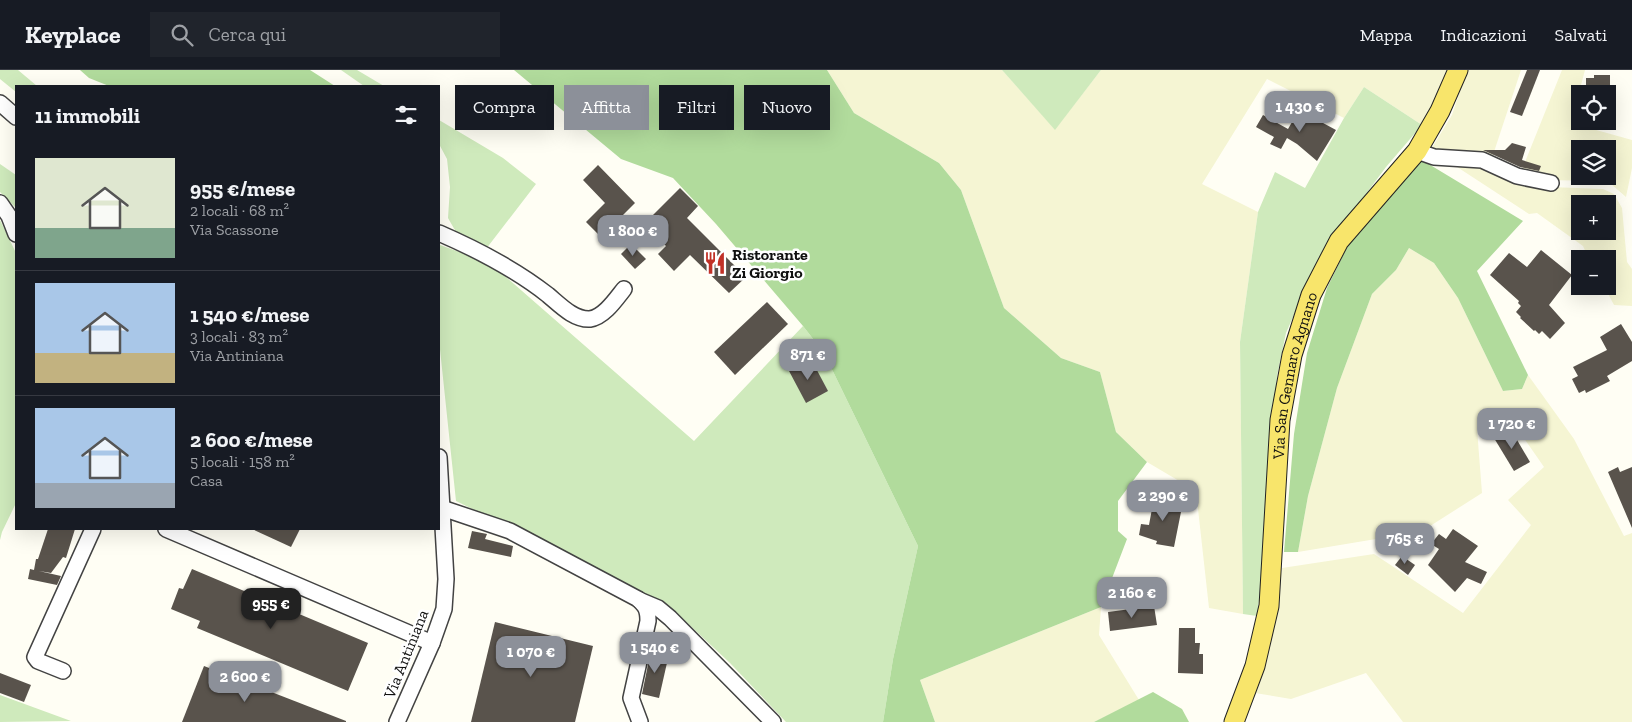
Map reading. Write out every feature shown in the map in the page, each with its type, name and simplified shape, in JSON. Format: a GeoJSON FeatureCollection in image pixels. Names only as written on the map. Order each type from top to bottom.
{"type":"FeatureCollection","features":[{"type":"Feature","properties":{"kind":"main road","name":"Via San Gennaro Agnano"},"geometry":{"type":"LineString","coordinates":[[1234,722],[1255,666],[1269,606],[1280,420],[1292,355],[1311,295],[1339,241],[1417,151],[1440,112],[1458,70]]}},
{"type":"Feature","properties":{"kind":"street"},"geometry":{"type":"LineString","coordinates":[[0,103],[15,116]]}},
{"type":"Feature","properties":{"kind":"street"},"geometry":{"type":"LineString","coordinates":[[1417,151],[1434,157],[1482,160],[1517,176],[1551,184]]}},
{"type":"Feature","properties":{"kind":"street"},"geometry":{"type":"LineString","coordinates":[[0,203],[9,216],[15,231]]}},
{"type":"Feature","properties":{"kind":"street"},"geometry":{"type":"LineString","coordinates":[[440,233],[494,259],[533,283],[578,317],[595,318],[624,289]]}},
{"type":"Feature","properties":{"kind":"street","name":"Via Antiniana"},"geometry":{"type":"LineString","coordinates":[[397,722],[432,643],[444,609],[446,580],[440,473]]}},
{"type":"Feature","properties":{"kind":"street"},"geometry":{"type":"LineString","coordinates":[[442,508],[510,531],[658,608],[773,722]]}},
{"type":"Feature","properties":{"kind":"street"},"geometry":{"type":"LineString","coordinates":[[63,671],[38,661],[35,657],[93,530]]}},
{"type":"Feature","properties":{"kind":"street"},"geometry":{"type":"LineString","coordinates":[[168,530],[432,643]]}},
{"type":"Feature","properties":{"kind":"street"},"geometry":{"type":"LineString","coordinates":[[638,599],[648,611],[648,621],[631,698],[640,722]]}},
{"type":"Feature","properties":{"kind":"green space"},"geometry":{"type":"Polygon","coordinates":[[[0,70],[18,70],[36,85],[15,85],[15,91],[0,79],[0,70]]]}},
{"type":"Feature","properties":{"kind":"green space"},"geometry":{"type":"Polygon","coordinates":[[[80,70],[310,70],[333,85],[106,85],[89,78],[80,70]]]}},
{"type":"Feature","properties":{"kind":"green space"},"geometry":{"type":"Polygon","coordinates":[[[341,70],[357,70],[382,85],[363,85],[341,70]]]}},
{"type":"Feature","properties":{"kind":"green space"},"geometry":{"type":"Polygon","coordinates":[[[514,70],[827,70],[854,113],[939,163],[961,190],[1004,308],[1061,358],[1100,372],[1116,432],[1147,462],[1118,501],[1118,531],[1127,539],[1101,607],[920,680],[935,722],[883,722],[893,659],[918,546],[824,353],[716,224],[673,178],[621,159],[586,130],[649,130],[649,85],[564,85],[564,112],[554,103],[554,85],[532,85],[514,70]]]}},
{"type":"Feature","properties":{"kind":"green space"},"geometry":{"type":"Polygon","coordinates":[[[827,70],[1002,70],[1055,129],[1101,70],[1450,70],[1422,125],[1364,87],[1344,118],[1267,79],[1202,184],[1258,212],[1240,342],[1243,614],[1209,608],[1196,491],[1147,462],[1116,432],[1100,372],[1061,358],[1004,308],[961,190],[939,163],[854,113],[827,70]]]}},
{"type":"Feature","properties":{"kind":"green space"},"geometry":{"type":"Polygon","coordinates":[[[1002,70],[1101,70],[1055,130],[1002,70]]]}},
{"type":"Feature","properties":{"kind":"green space"},"geometry":{"type":"Polygon","coordinates":[[[1467,70],[1521,70],[1491,161],[1430,151],[1452,115],[1467,70]]]}},
{"type":"Feature","properties":{"kind":"green space"},"geometry":{"type":"Polygon","coordinates":[[[1562,70],[1585,70],[1581,85],[1571,85],[1571,130],[1596,130],[1632,140],[1632,168],[1626,197],[1612,185],[1616,185],[1616,140],[1571,140],[1571,180],[1548,180],[1521,172],[1562,70]]]}},
{"type":"Feature","properties":{"kind":"green space"},"geometry":{"type":"Polygon","coordinates":[[[1364,87],[1422,125],[1386,167],[1319,257],[1286,333],[1277,376],[1264,562],[1257,616],[1243,614],[1240,342],[1258,212],[1275,172],[1305,188],[1344,118],[1364,87]]]}},
{"type":"Feature","properties":{"kind":"green space"},"geometry":{"type":"Polygon","coordinates":[[[440,121],[503,158],[536,184],[486,249],[456,232],[448,218],[450,187],[447,159],[440,146],[440,121]]]}},
{"type":"Feature","properties":{"kind":"green space"},"geometry":{"type":"Polygon","coordinates":[[[1422,160],[1523,221],[1477,271],[1528,375],[1522,389],[1503,391],[1458,298],[1434,263],[1409,248],[1396,270],[1372,294],[1337,388],[1308,496],[1298,552],[1284,552],[1294,434],[1307,353],[1327,288],[1350,241],[1422,160]]]}},
{"type":"Feature","properties":{"kind":"green space"},"geometry":{"type":"Polygon","coordinates":[[[1451,163],[1472,164],[1550,187],[1603,189],[1615,195],[1571,195],[1571,237],[1537,213],[1529,214],[1451,163]]]}},
{"type":"Feature","properties":{"kind":"green space"},"geometry":{"type":"Polygon","coordinates":[[[0,164],[15,174],[15,207],[0,192],[0,164]]]}},
{"type":"Feature","properties":{"kind":"green space"},"geometry":{"type":"Polygon","coordinates":[[[1616,198],[1622,208],[1627,262],[1632,269],[1632,306],[1614,305],[1609,295],[1616,295],[1616,250],[1585,250],[1583,246],[1575,240],[1616,240],[1616,198]]]}},
{"type":"Feature","properties":{"kind":"green space"},"geometry":{"type":"Polygon","coordinates":[[[0,220],[15,251],[15,505],[0,540],[0,220]]]}},
{"type":"Feature","properties":{"kind":"green space"},"geometry":{"type":"Polygon","coordinates":[[[440,245],[490,263],[694,441],[803,326],[824,353],[918,546],[893,659],[883,722],[786,722],[730,663],[667,604],[456,501],[440,349],[440,245]]]}},
{"type":"Feature","properties":{"kind":"green space"},"geometry":{"type":"Polygon","coordinates":[[[1409,248],[1434,263],[1458,298],[1503,391],[1522,389],[1528,375],[1574,439],[1624,536],[1632,533],[1632,722],[1403,722],[1366,673],[1291,699],[1255,693],[1274,619],[1282,568],[1374,554],[1463,613],[1531,525],[1508,500],[1544,467],[1507,414],[1477,429],[1482,493],[1427,528],[1382,538],[1298,552],[1308,496],[1337,388],[1372,294],[1396,270],[1409,248]]]}},
{"type":"Feature","properties":{"kind":"green space"},"geometry":{"type":"Polygon","coordinates":[[[1101,607],[1099,635],[1139,700],[1094,722],[935,722],[920,680],[1101,607]]]}},
{"type":"Feature","properties":{"kind":"green space"},"geometry":{"type":"Polygon","coordinates":[[[1153,692],[1182,709],[1189,722],[1094,722],[1153,692]]]}},
{"type":"Feature","properties":{"kind":"green space"},"geometry":{"type":"Polygon","coordinates":[[[0,695],[71,721],[0,722],[0,695]]]}},
{"type":"Feature","properties":{"kind":"building"},"geometry":{"type":"Polygon","coordinates":[[[1527,70],[1540,70],[1522,116],[1510,112],[1527,70]]]}},
{"type":"Feature","properties":{"kind":"building"},"geometry":{"type":"Polygon","coordinates":[[[1594,75],[1610,75],[1610,85],[1586,85],[1586,78],[1594,78],[1594,75]]]}},
{"type":"Feature","properties":{"kind":"building"},"geometry":{"type":"Polygon","coordinates":[[[1299,110],[1336,130],[1317,161],[1287,138],[1281,149],[1270,144],[1274,137],[1256,127],[1263,115],[1288,129],[1299,110]]]}},
{"type":"Feature","properties":{"kind":"building"},"geometry":{"type":"Polygon","coordinates":[[[1512,143],[1526,147],[1522,160],[1541,166],[1539,171],[1520,167],[1483,150],[1505,150],[1512,143]]]}},
{"type":"Feature","properties":{"kind":"building"},"geometry":{"type":"Polygon","coordinates":[[[598,165],[635,203],[601,237],[586,222],[605,203],[583,180],[598,165]]]}},
{"type":"Feature","properties":{"kind":"building","name":"Ristorante Zi Giorgio"},"geometry":{"type":"Polygon","coordinates":[[[680,188],[698,206],[687,218],[746,277],[729,293],[690,255],[674,271],[658,254],[666,246],[644,224],[680,188]]]}},
{"type":"Feature","properties":{"kind":"building"},"geometry":{"type":"Polygon","coordinates":[[[631,244],[646,259],[635,269],[621,254],[631,244]]]}},
{"type":"Feature","properties":{"kind":"building"},"geometry":{"type":"Polygon","coordinates":[[[1541,250],[1571,274],[1549,305],[1565,323],[1550,339],[1542,331],[1539,334],[1534,331],[1520,318],[1516,312],[1521,306],[1518,303],[1519,301],[1490,275],[1509,253],[1527,267],[1541,250]]]}},
{"type":"Feature","properties":{"kind":"building"},"geometry":{"type":"Polygon","coordinates":[[[767,302],[788,324],[735,375],[714,352],[767,302]]]}},
{"type":"Feature","properties":{"kind":"building"},"geometry":{"type":"Polygon","coordinates":[[[1621,324],[1632,342],[1632,361],[1607,376],[1610,381],[1586,393],[1585,390],[1579,393],[1572,379],[1578,376],[1573,367],[1607,350],[1600,337],[1621,324]]]}},
{"type":"Feature","properties":{"kind":"building"},"geometry":{"type":"Polygon","coordinates":[[[811,359],[828,391],[806,403],[789,371],[811,359]]]}},
{"type":"Feature","properties":{"kind":"building"},"geometry":{"type":"Polygon","coordinates":[[[1510,428],[1530,462],[1514,471],[1494,438],[1510,428]]]}},
{"type":"Feature","properties":{"kind":"building"},"geometry":{"type":"Polygon","coordinates":[[[1618,467],[1620,472],[1632,467],[1632,528],[1608,472],[1618,467]]]}},
{"type":"Feature","properties":{"kind":"building"},"geometry":{"type":"Polygon","coordinates":[[[1154,498],[1180,502],[1182,507],[1174,547],[1156,544],[1157,541],[1139,535],[1141,524],[1149,525],[1154,498]]]}},
{"type":"Feature","properties":{"kind":"building"},"geometry":{"type":"Polygon","coordinates":[[[1453,529],[1478,546],[1465,562],[1487,572],[1481,584],[1467,578],[1455,592],[1428,565],[1439,549],[1431,544],[1439,534],[1446,539],[1453,529]]]}},
{"type":"Feature","properties":{"kind":"building"},"geometry":{"type":"Polygon","coordinates":[[[48,530],[75,530],[66,558],[63,557],[51,573],[39,571],[61,576],[57,585],[28,579],[30,569],[34,570],[36,559],[38,559],[48,530]]]}},
{"type":"Feature","properties":{"kind":"building"},"geometry":{"type":"Polygon","coordinates":[[[254,530],[300,530],[291,547],[254,530]]]}},
{"type":"Feature","properties":{"kind":"building"},"geometry":{"type":"Polygon","coordinates":[[[472,531],[487,534],[485,539],[513,546],[511,557],[468,548],[472,531]]]}},
{"type":"Feature","properties":{"kind":"building"},"geometry":{"type":"Polygon","coordinates":[[[1402,556],[1415,565],[1408,575],[1395,565],[1402,556]]]}},
{"type":"Feature","properties":{"kind":"building"},"geometry":{"type":"Polygon","coordinates":[[[192,569],[368,643],[348,691],[197,628],[200,621],[171,609],[179,588],[183,589],[192,569]]]}},
{"type":"Feature","properties":{"kind":"building"},"geometry":{"type":"Polygon","coordinates":[[[1154,606],[1157,625],[1110,631],[1108,612],[1154,606]]]}},
{"type":"Feature","properties":{"kind":"building"},"geometry":{"type":"Polygon","coordinates":[[[495,622],[593,646],[575,722],[471,722],[495,622]]]}},
{"type":"Feature","properties":{"kind":"building"},"geometry":{"type":"Polygon","coordinates":[[[1179,628],[1195,628],[1195,643],[1200,643],[1199,654],[1203,654],[1203,674],[1178,673],[1179,628]]]}},
{"type":"Feature","properties":{"kind":"building"},"geometry":{"type":"Polygon","coordinates":[[[651,650],[669,654],[659,698],[642,694],[651,650]]]}},
{"type":"Feature","properties":{"kind":"building"},"geometry":{"type":"Polygon","coordinates":[[[204,666],[346,721],[346,722],[182,722],[204,666]]]}},
{"type":"Feature","properties":{"kind":"building"},"geometry":{"type":"Polygon","coordinates":[[[0,673],[31,685],[24,702],[0,693],[0,673]]]}},
{"type":"Feature","properties":{"kind":"place","name":"Ristorante Zi Giorgio"},"geometry":{"type":"Point","coordinates":[715,263]}}]}
